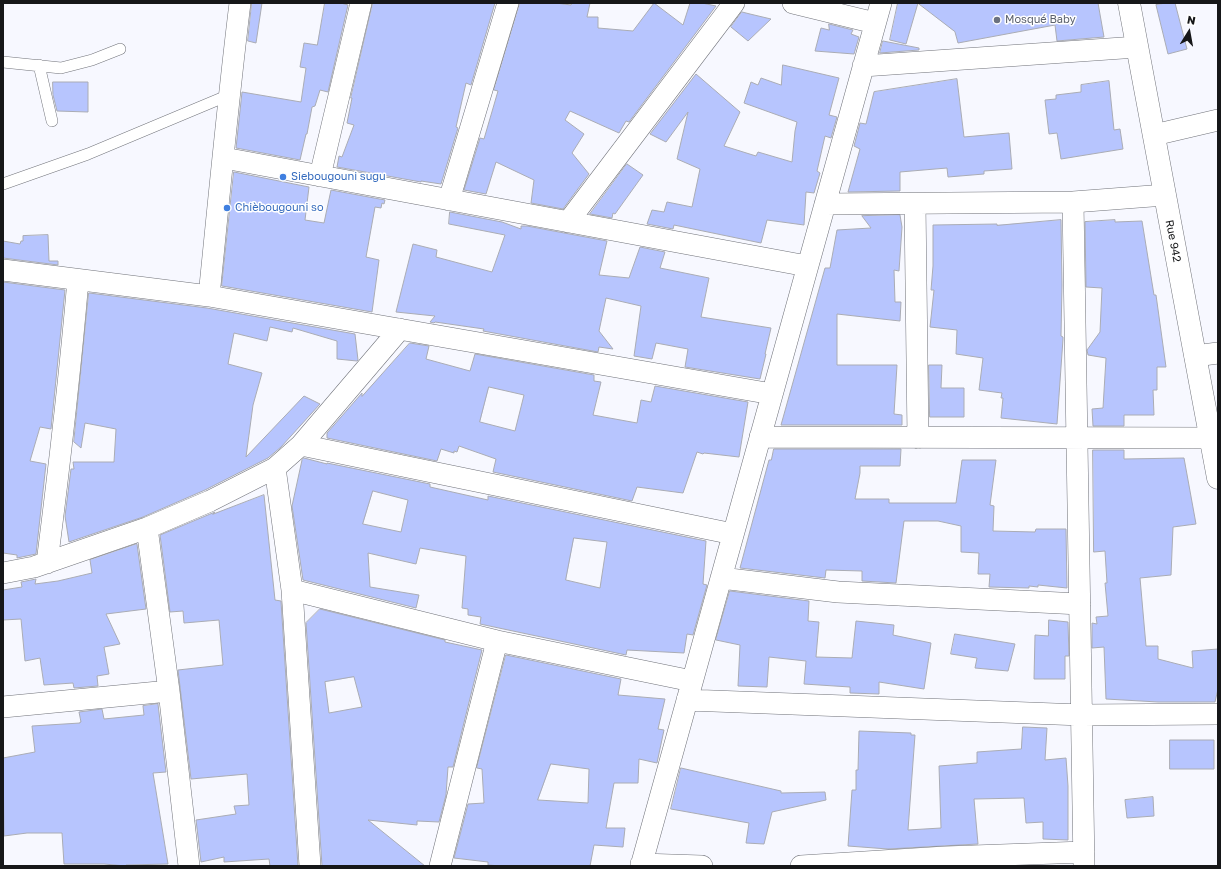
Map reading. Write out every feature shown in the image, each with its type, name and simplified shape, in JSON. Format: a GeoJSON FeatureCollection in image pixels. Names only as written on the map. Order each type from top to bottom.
{"type":"FeatureCollection","features":[{"type":"Feature","properties":{"kind":"street"},"geometry":{"type":"LineString","coordinates":[[209,296],[224,158],[229,95],[240,3]]}},
{"type":"Feature","properties":{"kind":"street"},"geometry":{"type":"LineString","coordinates":[[320,176],[361,3]]}},
{"type":"Feature","properties":{"kind":"street"},"geometry":{"type":"LineString","coordinates":[[449,200],[508,3]]}},
{"type":"Feature","properties":{"kind":"street"},"geometry":{"type":"LineString","coordinates":[[568,222],[734,3]]}},
{"type":"Feature","properties":{"kind":"street"},"geometry":{"type":"LineString","coordinates":[[793,3],[875,23]]}},
{"type":"Feature","properties":{"kind":"street"},"geometry":{"type":"LineString","coordinates":[[702,866],[641,865],[881,3]]}},
{"type":"Feature","properties":{"kind":"street","name":"Rue 942"},"geometry":{"type":"LineString","coordinates":[[1129,3],[1218,478]]}},
{"type":"Feature","properties":{"kind":"street"},"geometry":{"type":"LineString","coordinates":[[863,66],[1137,47]]}},
{"type":"Feature","properties":{"kind":"street"},"geometry":{"type":"LineString","coordinates":[[1154,135],[1218,120]]}},
{"type":"Feature","properties":{"kind":"street"},"geometry":{"type":"LineString","coordinates":[[224,158],[807,266]]}},
{"type":"Feature","properties":{"kind":"street"},"geometry":{"type":"LineString","coordinates":[[825,204],[1073,202],[1165,195]]}},
{"type":"Feature","properties":{"kind":"street"},"geometry":{"type":"LineString","coordinates":[[801,866],[1084,859],[1073,202]]}},
{"type":"Feature","properties":{"kind":"street"},"geometry":{"type":"LineString","coordinates":[[915,204],[918,438]]}},
{"type":"Feature","properties":{"kind":"street"},"geometry":{"type":"LineString","coordinates":[[3,270],[209,296],[772,394]]}},
{"type":"Feature","properties":{"kind":"street"},"geometry":{"type":"LineString","coordinates":[[47,563],[73,342],[78,280]]}},
{"type":"Feature","properties":{"kind":"street"},"geometry":{"type":"LineString","coordinates":[[3,574],[47,563],[147,528],[210,501],[275,468],[301,445],[400,329]]}},
{"type":"Feature","properties":{"kind":"street"},"geometry":{"type":"LineString","coordinates":[[1195,356],[1218,353]]}},
{"type":"Feature","properties":{"kind":"street"},"geometry":{"type":"LineString","coordinates":[[760,437],[1210,438]]}},
{"type":"Feature","properties":{"kind":"street"},"geometry":{"type":"LineString","coordinates":[[301,445],[733,534]]}},
{"type":"Feature","properties":{"kind":"street"},"geometry":{"type":"LineString","coordinates":[[275,468],[292,590],[310,866]]}},
{"type":"Feature","properties":{"kind":"street"},"geometry":{"type":"LineString","coordinates":[[147,528],[169,690],[189,866]]}},
{"type":"Feature","properties":{"kind":"street"},"geometry":{"type":"LineString","coordinates":[[721,578],[838,592],[1080,604]]}},
{"type":"Feature","properties":{"kind":"street"},"geometry":{"type":"LineString","coordinates":[[292,590],[689,691],[1082,715],[1218,714]]}},
{"type":"Feature","properties":{"kind":"street"},"geometry":{"type":"LineString","coordinates":[[440,866],[497,641]]}},
{"type":"Feature","properties":{"kind":"street"},"geometry":{"type":"LineString","coordinates":[[3,707],[169,690]]}},
{"type":"Feature","properties":{"kind":"lane"},"geometry":{"type":"LineString","coordinates":[[3,62],[61,68],[92,60],[120,49]]}},
{"type":"Feature","properties":{"kind":"lane"},"geometry":{"type":"LineString","coordinates":[[39,66],[52,122]]}},
{"type":"Feature","properties":{"kind":"lane"},"geometry":{"type":"LineString","coordinates":[[3,184],[88,154],[229,95]]}},
{"type":"Feature","properties":{"kind":"building"},"geometry":{"type":"Polygon","coordinates":[[[252,3],[262,3],[256,43],[248,41],[252,3]]]}},
{"type":"Feature","properties":{"kind":"building"},"geometry":{"type":"Polygon","coordinates":[[[325,3],[341,3],[348,5],[328,92],[320,90],[315,106],[312,107],[300,160],[236,148],[242,92],[301,102],[306,68],[300,67],[304,43],[317,45],[325,3]]]}},
{"type":"Feature","properties":{"kind":"building"},"geometry":{"type":"Polygon","coordinates":[[[373,3],[495,3],[471,85],[466,83],[456,127],[458,128],[441,184],[421,182],[337,167],[339,156],[342,157],[354,125],[347,123],[351,98],[373,3]]]}},
{"type":"Feature","properties":{"kind":"building"},"geometry":{"type":"Polygon","coordinates":[[[520,3],[556,3],[571,5],[572,3],[590,3],[587,17],[598,17],[598,28],[633,31],[654,3],[683,25],[690,3],[702,3],[716,6],[629,122],[626,121],[619,133],[570,111],[565,120],[584,134],[572,153],[589,174],[563,209],[531,203],[534,180],[496,162],[486,194],[464,190],[480,138],[484,139],[498,91],[494,90],[520,3]]]}},
{"type":"Feature","properties":{"kind":"building"},"geometry":{"type":"Polygon","coordinates":[[[898,3],[918,3],[906,44],[890,40],[898,3]]]}},
{"type":"Feature","properties":{"kind":"building","name":"Mosqué Baby"},"geometry":{"type":"Polygon","coordinates":[[[918,3],[1098,3],[1104,37],[1057,41],[1055,25],[958,43],[955,32],[918,3]]]}},
{"type":"Feature","properties":{"kind":"building"},"geometry":{"type":"Polygon","coordinates":[[[1175,3],[1187,49],[1168,54],[1156,5],[1175,3]]]}},
{"type":"Feature","properties":{"kind":"building"},"geometry":{"type":"Polygon","coordinates":[[[742,12],[771,19],[748,41],[731,27],[742,12]]]}},
{"type":"Feature","properties":{"kind":"building"},"geometry":{"type":"Polygon","coordinates":[[[829,24],[853,30],[851,34],[859,37],[854,54],[815,51],[821,28],[829,30],[829,24]]]}},
{"type":"Feature","properties":{"kind":"building"},"geometry":{"type":"Polygon","coordinates":[[[883,41],[919,48],[919,50],[880,53],[883,41]]]}},
{"type":"Feature","properties":{"kind":"building"},"geometry":{"type":"Polygon","coordinates":[[[783,65],[839,78],[829,115],[837,117],[831,138],[825,136],[817,171],[820,173],[814,193],[806,192],[804,225],[767,220],[761,243],[674,225],[673,229],[647,224],[652,210],[664,212],[667,202],[692,207],[700,169],[677,159],[688,112],[666,142],[650,134],[696,74],[740,112],[724,146],[756,156],[758,152],[792,162],[797,122],[744,103],[751,82],[758,85],[761,78],[781,85],[783,65]]]}},
{"type":"Feature","properties":{"kind":"building"},"geometry":{"type":"Polygon","coordinates":[[[957,79],[964,137],[1009,133],[1012,169],[984,171],[984,174],[948,177],[947,168],[900,172],[900,191],[848,192],[860,149],[854,146],[860,123],[866,124],[874,92],[957,79]]]}},
{"type":"Feature","properties":{"kind":"building"},"geometry":{"type":"Polygon","coordinates":[[[1109,81],[1114,130],[1120,129],[1123,149],[1061,159],[1057,133],[1049,134],[1045,100],[1056,99],[1056,95],[1081,92],[1081,85],[1109,81]]]}},
{"type":"Feature","properties":{"kind":"building"},"geometry":{"type":"Polygon","coordinates":[[[53,82],[88,82],[88,112],[57,111],[53,95],[53,82]]]}},
{"type":"Feature","properties":{"kind":"building"},"geometry":{"type":"Polygon","coordinates":[[[627,164],[643,175],[615,214],[613,213],[612,218],[590,214],[627,164]]]}},
{"type":"Feature","properties":{"kind":"building"},"geometry":{"type":"Polygon","coordinates":[[[234,172],[309,187],[305,220],[324,223],[331,190],[385,200],[384,204],[382,203],[381,208],[375,207],[366,257],[379,260],[372,312],[222,286],[234,172]]]}},
{"type":"Feature","properties":{"kind":"building"},"geometry":{"type":"Polygon","coordinates":[[[450,212],[502,222],[521,229],[521,226],[527,226],[607,241],[599,275],[629,278],[640,247],[665,252],[660,268],[709,278],[701,317],[771,328],[760,379],[685,367],[688,349],[656,343],[652,359],[634,356],[641,306],[606,298],[599,331],[613,349],[599,347],[598,352],[483,331],[484,329],[430,322],[435,316],[396,312],[413,244],[437,250],[436,257],[492,272],[505,235],[449,224],[450,212]]]}},
{"type":"Feature","properties":{"kind":"building"},"geometry":{"type":"Polygon","coordinates":[[[900,215],[902,227],[899,271],[894,270],[895,302],[901,302],[900,321],[837,314],[837,365],[897,365],[894,414],[902,415],[902,425],[781,425],[825,268],[830,268],[837,230],[871,228],[862,216],[900,215]]]}},
{"type":"Feature","properties":{"kind":"building"},"geometry":{"type":"Polygon","coordinates":[[[1061,220],[1061,336],[1063,339],[1057,424],[1001,418],[1002,393],[979,390],[983,358],[956,354],[957,330],[930,327],[934,290],[931,290],[933,266],[933,225],[997,225],[1061,220]]]}},
{"type":"Feature","properties":{"kind":"building"},"geometry":{"type":"Polygon","coordinates":[[[1115,220],[1115,222],[1142,221],[1154,295],[1156,295],[1166,367],[1157,367],[1157,390],[1153,390],[1154,415],[1124,415],[1124,426],[1093,426],[1092,409],[1103,408],[1106,358],[1088,355],[1087,350],[1100,332],[1102,288],[1086,287],[1085,222],[1115,220]]]}},
{"type":"Feature","properties":{"kind":"building"},"geometry":{"type":"Polygon","coordinates":[[[48,235],[49,261],[58,261],[58,265],[3,258],[3,241],[20,244],[21,241],[23,241],[23,236],[48,235]]]}},
{"type":"Feature","properties":{"kind":"building"},"geometry":{"type":"Polygon","coordinates":[[[3,282],[65,290],[51,429],[40,427],[30,461],[46,464],[36,554],[17,558],[17,555],[3,553],[3,282]]]}},
{"type":"Feature","properties":{"kind":"building"},"geometry":{"type":"Polygon","coordinates":[[[89,293],[207,308],[355,334],[358,360],[337,359],[337,341],[293,328],[292,332],[270,327],[267,341],[234,333],[228,364],[262,373],[253,405],[246,457],[304,396],[320,404],[281,447],[268,458],[205,490],[143,517],[69,542],[65,516],[71,469],[74,469],[73,462],[114,462],[116,429],[85,423],[81,448],[74,442],[89,293]]]}},
{"type":"Feature","properties":{"kind":"building"},"geometry":{"type":"Polygon","coordinates":[[[410,343],[429,346],[426,359],[470,371],[475,354],[594,375],[594,381],[601,382],[593,415],[637,423],[641,400],[651,402],[655,386],[748,402],[739,457],[703,454],[697,452],[683,493],[637,487],[632,501],[493,472],[496,459],[459,446],[457,452],[454,451],[454,453],[441,449],[437,461],[327,438],[327,433],[362,393],[362,396],[410,343]],[[489,387],[480,422],[515,431],[524,395],[489,387]]]}},
{"type":"Feature","properties":{"kind":"building"},"geometry":{"type":"Polygon","coordinates":[[[929,365],[942,365],[941,388],[964,388],[964,417],[930,417],[929,365]]]}},
{"type":"Feature","properties":{"kind":"building"},"geometry":{"type":"Polygon","coordinates":[[[774,449],[901,449],[900,466],[860,466],[855,499],[889,499],[889,503],[956,503],[962,460],[996,460],[990,505],[994,506],[993,531],[1035,532],[1036,529],[1066,529],[1067,588],[1038,585],[1038,587],[1029,586],[1029,588],[989,587],[990,574],[978,574],[979,553],[961,552],[961,526],[938,521],[904,521],[896,583],[862,581],[862,571],[826,570],[825,578],[740,568],[769,460],[771,460],[774,449]]]}},
{"type":"Feature","properties":{"kind":"building"},"geometry":{"type":"Polygon","coordinates":[[[1093,450],[1124,450],[1124,459],[1184,458],[1196,524],[1173,527],[1171,575],[1140,578],[1146,646],[1158,646],[1158,659],[1193,668],[1192,651],[1218,649],[1218,689],[1215,702],[1158,702],[1106,699],[1104,647],[1092,648],[1092,623],[1097,624],[1096,617],[1108,616],[1105,583],[1107,583],[1105,551],[1094,552],[1093,450]]]}},
{"type":"Feature","properties":{"kind":"building"},"geometry":{"type":"Polygon","coordinates":[[[304,458],[327,464],[430,484],[430,487],[488,500],[488,496],[706,541],[703,584],[707,585],[693,635],[687,634],[684,653],[627,650],[626,655],[480,624],[481,617],[468,615],[468,609],[462,608],[466,556],[420,548],[416,564],[368,553],[370,587],[419,595],[416,608],[303,580],[292,506],[302,460],[304,458]],[[373,491],[363,524],[401,532],[408,500],[373,491]],[[574,538],[566,580],[600,588],[607,542],[574,538]]]}},
{"type":"Feature","properties":{"kind":"building"},"geometry":{"type":"Polygon","coordinates":[[[264,495],[275,600],[281,601],[298,866],[270,866],[269,859],[224,862],[224,857],[201,862],[196,820],[236,814],[234,806],[249,805],[247,774],[191,779],[178,670],[223,665],[219,620],[184,623],[183,611],[170,612],[160,535],[215,512],[213,514],[264,495]]]}},
{"type":"Feature","properties":{"kind":"building"},"geometry":{"type":"Polygon","coordinates":[[[137,544],[146,609],[106,614],[120,644],[104,647],[109,674],[97,676],[98,686],[74,688],[73,683],[44,685],[40,658],[25,661],[21,619],[3,620],[3,590],[22,587],[21,582],[36,579],[35,584],[58,581],[92,573],[90,560],[137,544]]]}},
{"type":"Feature","properties":{"kind":"building"},"geometry":{"type":"Polygon","coordinates":[[[730,591],[809,601],[808,621],[819,622],[816,657],[852,658],[856,621],[894,625],[893,635],[931,643],[924,689],[879,682],[879,694],[850,693],[850,687],[804,684],[806,661],[769,657],[767,687],[738,686],[740,645],[716,640],[730,591]]]}},
{"type":"Feature","properties":{"kind":"building"},"geometry":{"type":"Polygon","coordinates":[[[320,609],[445,640],[445,642],[482,650],[453,767],[448,767],[446,795],[439,822],[417,821],[417,825],[368,820],[425,866],[322,866],[306,623],[320,609]],[[354,677],[325,682],[329,713],[362,707],[354,677]]]}},
{"type":"Feature","properties":{"kind":"building"},"geometry":{"type":"Polygon","coordinates":[[[1049,620],[1068,622],[1069,656],[1065,656],[1065,679],[1034,679],[1035,635],[1048,636],[1049,620]]]}},
{"type":"Feature","properties":{"kind":"building"},"geometry":{"type":"Polygon","coordinates":[[[955,634],[1015,644],[1008,671],[975,668],[977,658],[951,654],[955,634]]]}},
{"type":"Feature","properties":{"kind":"building"},"geometry":{"type":"Polygon","coordinates":[[[506,655],[621,679],[618,695],[665,699],[658,729],[664,730],[657,763],[639,759],[638,783],[614,783],[606,828],[625,828],[623,847],[594,845],[590,866],[501,866],[488,865],[488,862],[454,858],[468,804],[484,803],[482,769],[477,768],[506,655]],[[551,764],[538,800],[588,803],[589,769],[551,764]]]}},
{"type":"Feature","properties":{"kind":"building"},"geometry":{"type":"Polygon","coordinates":[[[158,704],[166,772],[153,773],[168,864],[126,866],[104,864],[64,864],[62,833],[27,833],[4,836],[3,758],[35,752],[32,726],[80,723],[79,712],[102,709],[104,719],[144,715],[143,706],[158,704]]]}},
{"type":"Feature","properties":{"kind":"building"},"geometry":{"type":"Polygon","coordinates":[[[1023,727],[1047,728],[1045,760],[1066,758],[1068,786],[1068,840],[1043,839],[1043,822],[1026,823],[1024,798],[974,799],[978,844],[888,849],[848,846],[852,790],[856,790],[856,770],[858,770],[859,731],[911,733],[911,735],[915,735],[908,830],[941,828],[939,766],[977,763],[977,752],[1021,749],[1023,727]]]}},
{"type":"Feature","properties":{"kind":"building"},"geometry":{"type":"Polygon","coordinates":[[[1170,740],[1214,740],[1214,769],[1170,769],[1170,740]]]}},
{"type":"Feature","properties":{"kind":"building"},"geometry":{"type":"Polygon","coordinates":[[[681,768],[781,791],[781,793],[825,792],[826,800],[772,812],[764,844],[746,843],[749,823],[671,809],[681,768]]]}},
{"type":"Feature","properties":{"kind":"building"},"geometry":{"type":"Polygon","coordinates":[[[1153,797],[1154,816],[1127,818],[1125,800],[1153,797]]]}},
{"type":"Feature","properties":{"kind":"place","name":"Mosqué Baby"},"geometry":{"type":"Point","coordinates":[997,20]}},
{"type":"Feature","properties":{"kind":"place","name":"Siebougouni sugu"},"geometry":{"type":"Point","coordinates":[283,177]}},
{"type":"Feature","properties":{"kind":"place","name":"Chièbougouni so"},"geometry":{"type":"Point","coordinates":[227,208]}}]}
